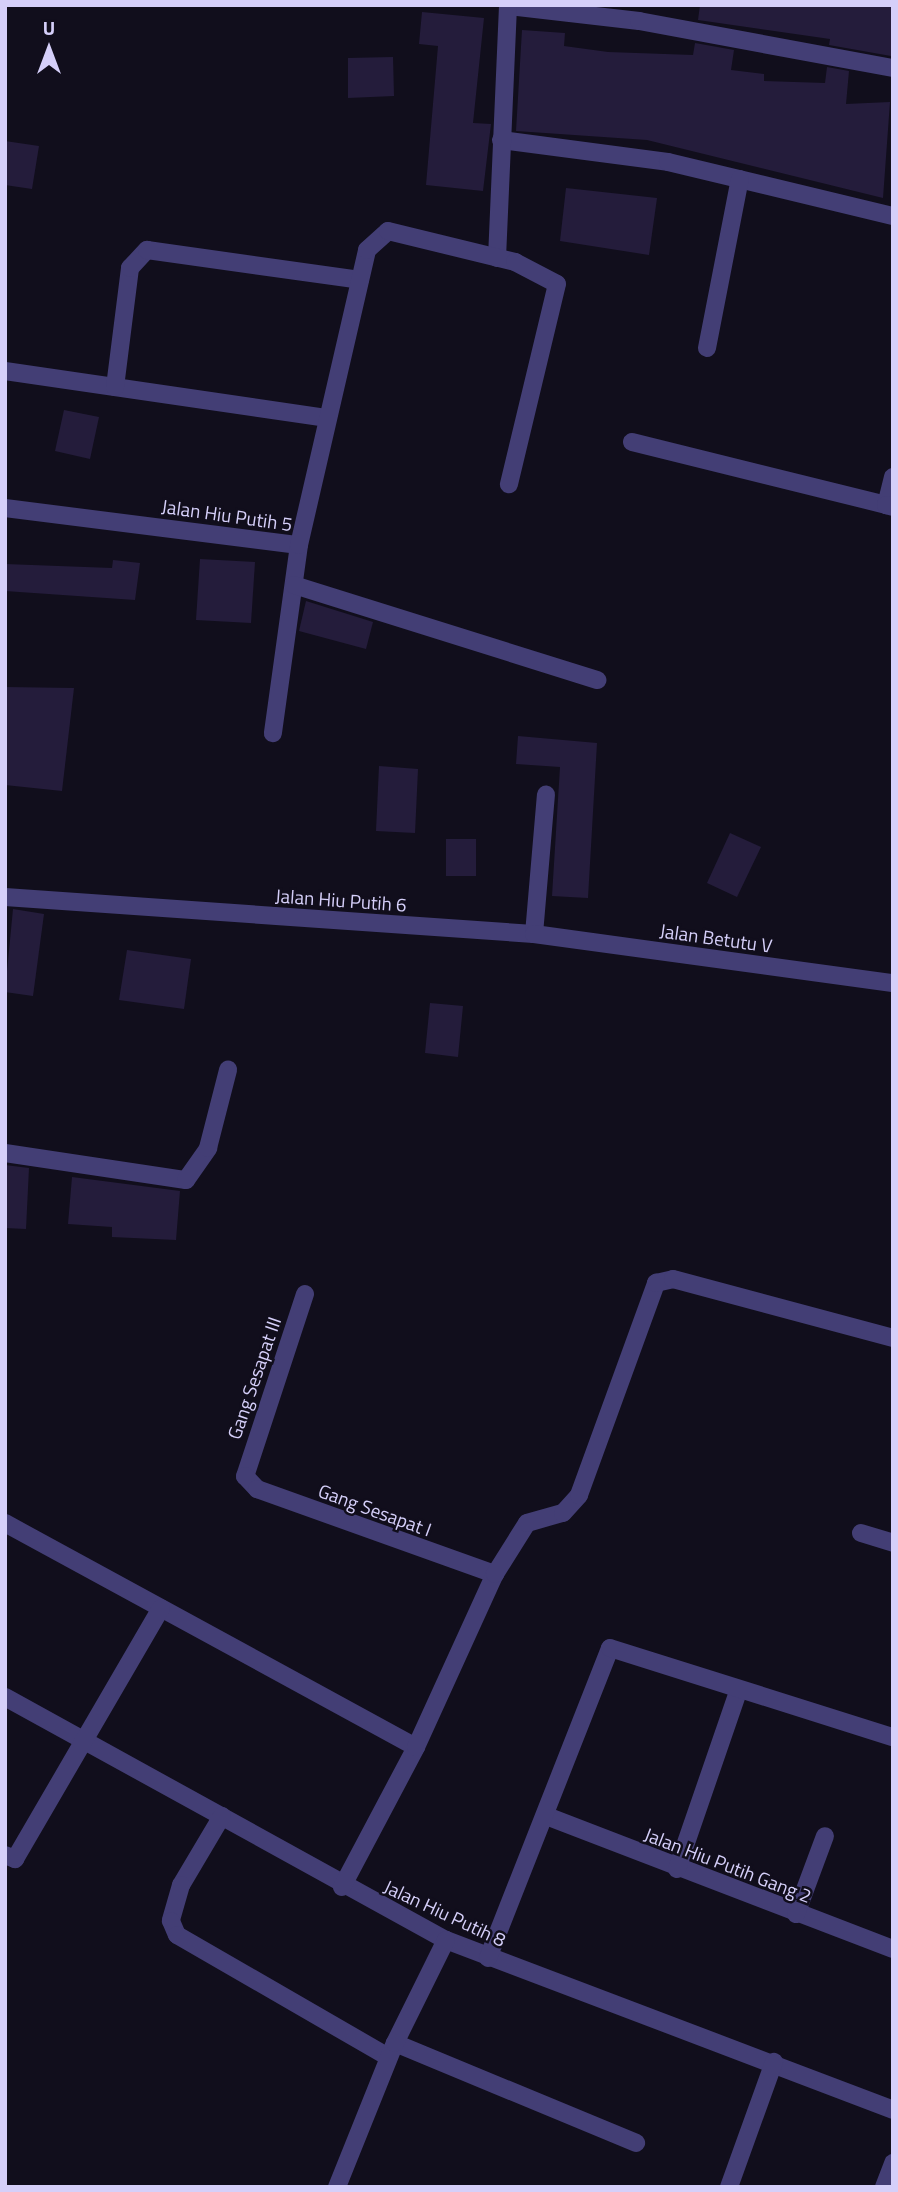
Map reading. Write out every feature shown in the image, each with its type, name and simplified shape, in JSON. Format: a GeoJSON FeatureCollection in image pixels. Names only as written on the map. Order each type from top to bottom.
{"type":"FeatureCollection","features":[{"type":"Feature","properties":{"kind":"street"},"geometry":{"type":"LineString","coordinates":[[497,258],[508,6],[639,21],[893,68]]}},
{"type":"Feature","properties":{"kind":"street"},"geometry":{"type":"LineString","coordinates":[[501,141],[668,162],[893,216]]}},
{"type":"Feature","properties":{"kind":"street"},"geometry":{"type":"LineString","coordinates":[[707,348],[740,179]]}},
{"type":"Feature","properties":{"kind":"street"},"geometry":{"type":"LineString","coordinates":[[299,545],[366,250],[388,231],[497,258],[551,276],[557,284],[509,484]]}},
{"type":"Feature","properties":{"kind":"street"},"geometry":{"type":"LineString","coordinates":[[115,387],[130,268],[147,250],[360,280]]}},
{"type":"Feature","properties":{"kind":"street"},"geometry":{"type":"LineString","coordinates":[[5,370],[328,418]]}},
{"type":"Feature","properties":{"kind":"street"},"geometry":{"type":"LineString","coordinates":[[632,442],[890,506],[893,477]]}},
{"type":"Feature","properties":{"kind":"street","name":"Jalan Hiu Putih 5"},"geometry":{"type":"LineString","coordinates":[[5,508],[299,545],[273,733]]}},
{"type":"Feature","properties":{"kind":"street"},"geometry":{"type":"LineString","coordinates":[[294,585],[597,680]]}},
{"type":"Feature","properties":{"kind":"street"},"geometry":{"type":"LineString","coordinates":[[534,934],[546,796]]}},
{"type":"Feature","properties":{"kind":"street","name":"Jalan Hiu Putih 6"},"geometry":{"type":"LineString","coordinates":[[5,897],[534,934]]}},
{"type":"Feature","properties":{"kind":"street","name":"Jalan Betutu V"},"geometry":{"type":"LineString","coordinates":[[534,934],[893,983]]}},
{"type":"Feature","properties":{"kind":"street"},"geometry":{"type":"LineString","coordinates":[[5,1153],[186,1180],[208,1148],[228,1070]]}},
{"type":"Feature","properties":{"kind":"street"},"geometry":{"type":"LineString","coordinates":[[342,1887],[416,1747],[495,1574],[527,1523],[563,1513],[579,1495],[656,1283],[673,1279],[893,1338]]}},
{"type":"Feature","properties":{"kind":"street","name":"Gang Sesapat III"},"geometry":{"type":"LineString","coordinates":[[246,1476],[305,1294]]}},
{"type":"Feature","properties":{"kind":"street","name":"Gang Sesapat I"},"geometry":{"type":"LineString","coordinates":[[246,1476],[257,1489],[495,1574]]}},
{"type":"Feature","properties":{"kind":"street"},"geometry":{"type":"LineString","coordinates":[[5,1523],[416,1747]]}},
{"type":"Feature","properties":{"kind":"street"},"geometry":{"type":"LineString","coordinates":[[861,1533],[893,1543]]}},
{"type":"Feature","properties":{"kind":"street"},"geometry":{"type":"LineString","coordinates":[[9,1862],[88,1739],[161,1608]]}},
{"type":"Feature","properties":{"kind":"street"},"geometry":{"type":"LineString","coordinates":[[488,1958],[549,1816],[610,1648],[738,1692],[893,1737]]}},
{"type":"Feature","properties":{"kind":"street"},"geometry":{"type":"LineString","coordinates":[[677,1869],[738,1692]]}},
{"type":"Feature","properties":{"kind":"street","name":"Jalan Hiu Putih 8"},"geometry":{"type":"LineString","coordinates":[[5,1697],[88,1739],[342,1887],[446,1940],[488,1958],[774,2062],[893,2110]]}},
{"type":"Feature","properties":{"kind":"street"},"geometry":{"type":"LineString","coordinates":[[222,1816],[181,1885],[172,1922],[177,1935],[391,2050],[636,2143]]}},
{"type":"Feature","properties":{"kind":"street","name":"Jalan Hiu Putih Gang 2"},"geometry":{"type":"LineString","coordinates":[[549,1816],[677,1869],[893,1950]]}},
{"type":"Feature","properties":{"kind":"street"},"geometry":{"type":"LineString","coordinates":[[796,1914],[825,1836]]}},
{"type":"Feature","properties":{"kind":"street"},"geometry":{"type":"LineString","coordinates":[[337,2187],[391,2050],[446,1940]]}},
{"type":"Feature","properties":{"kind":"street"},"geometry":{"type":"LineString","coordinates":[[729,2187],[774,2062]]}},
{"type":"Feature","properties":{"kind":"street"},"geometry":{"type":"LineString","coordinates":[[884,2187],[893,2163]]}},
{"type":"Feature","properties":{"kind":"building"},"geometry":{"type":"Polygon","coordinates":[[[700,5],[893,5],[891,56],[829,45],[830,39],[698,20],[700,5]]]}},
{"type":"Feature","properties":{"kind":"building"},"geometry":{"type":"Polygon","coordinates":[[[422,12],[484,18],[473,123],[491,124],[483,191],[426,185],[438,46],[419,44],[422,12]]]}},
{"type":"Feature","properties":{"kind":"building"},"geometry":{"type":"Polygon","coordinates":[[[522,30],[565,33],[564,46],[608,52],[693,55],[695,43],[734,50],[731,70],[764,74],[764,81],[825,83],[827,67],[849,71],[846,104],[890,102],[883,198],[647,140],[516,131],[522,30]]]}},
{"type":"Feature","properties":{"kind":"building"},"geometry":{"type":"Polygon","coordinates":[[[393,57],[394,96],[348,98],[348,58],[393,57]]]}},
{"type":"Feature","properties":{"kind":"building"},"geometry":{"type":"Polygon","coordinates":[[[5,141],[39,146],[32,189],[5,185],[5,141]]]}},
{"type":"Feature","properties":{"kind":"building"},"geometry":{"type":"Polygon","coordinates":[[[566,188],[657,198],[649,255],[560,241],[566,188]]]}},
{"type":"Feature","properties":{"kind":"building"},"geometry":{"type":"Polygon","coordinates":[[[64,410],[99,417],[90,459],[55,451],[64,410]]]}},
{"type":"Feature","properties":{"kind":"building"},"geometry":{"type":"Polygon","coordinates":[[[200,559],[255,562],[251,623],[196,620],[200,559]]]}},
{"type":"Feature","properties":{"kind":"building"},"geometry":{"type":"Polygon","coordinates":[[[113,560],[140,563],[135,600],[5,591],[5,564],[112,568],[113,560]]]}},
{"type":"Feature","properties":{"kind":"building"},"geometry":{"type":"Polygon","coordinates":[[[306,601],[373,622],[366,649],[299,631],[306,601]]]}},
{"type":"Feature","properties":{"kind":"building"},"geometry":{"type":"Polygon","coordinates":[[[5,687],[74,688],[62,791],[5,785],[5,687]]]}},
{"type":"Feature","properties":{"kind":"building"},"geometry":{"type":"Polygon","coordinates":[[[518,736],[597,743],[588,898],[552,896],[560,767],[516,764],[518,736]]]}},
{"type":"Feature","properties":{"kind":"building"},"geometry":{"type":"Polygon","coordinates":[[[379,766],[418,769],[415,833],[376,831],[379,766]]]}},
{"type":"Feature","properties":{"kind":"building"},"geometry":{"type":"Polygon","coordinates":[[[730,833],[761,847],[737,897],[707,883],[730,833]]]}},
{"type":"Feature","properties":{"kind":"building"},"geometry":{"type":"Polygon","coordinates":[[[446,839],[476,839],[476,876],[446,876],[446,839]]]}},
{"type":"Feature","properties":{"kind":"building"},"geometry":{"type":"Polygon","coordinates":[[[13,909],[44,914],[33,996],[5,992],[13,909]]]}},
{"type":"Feature","properties":{"kind":"building"},"geometry":{"type":"Polygon","coordinates":[[[127,950],[191,959],[184,1009],[119,1000],[127,950]]]}},
{"type":"Feature","properties":{"kind":"building"},"geometry":{"type":"Polygon","coordinates":[[[430,1003],[463,1006],[458,1057],[425,1053],[430,1003]]]}},
{"type":"Feature","properties":{"kind":"building"},"geometry":{"type":"Polygon","coordinates":[[[5,1165],[29,1168],[26,1229],[5,1228],[5,1165]]]}},
{"type":"Feature","properties":{"kind":"building"},"geometry":{"type":"Polygon","coordinates":[[[72,1177],[180,1191],[176,1240],[112,1237],[112,1227],[68,1224],[72,1177]]]}}]}
